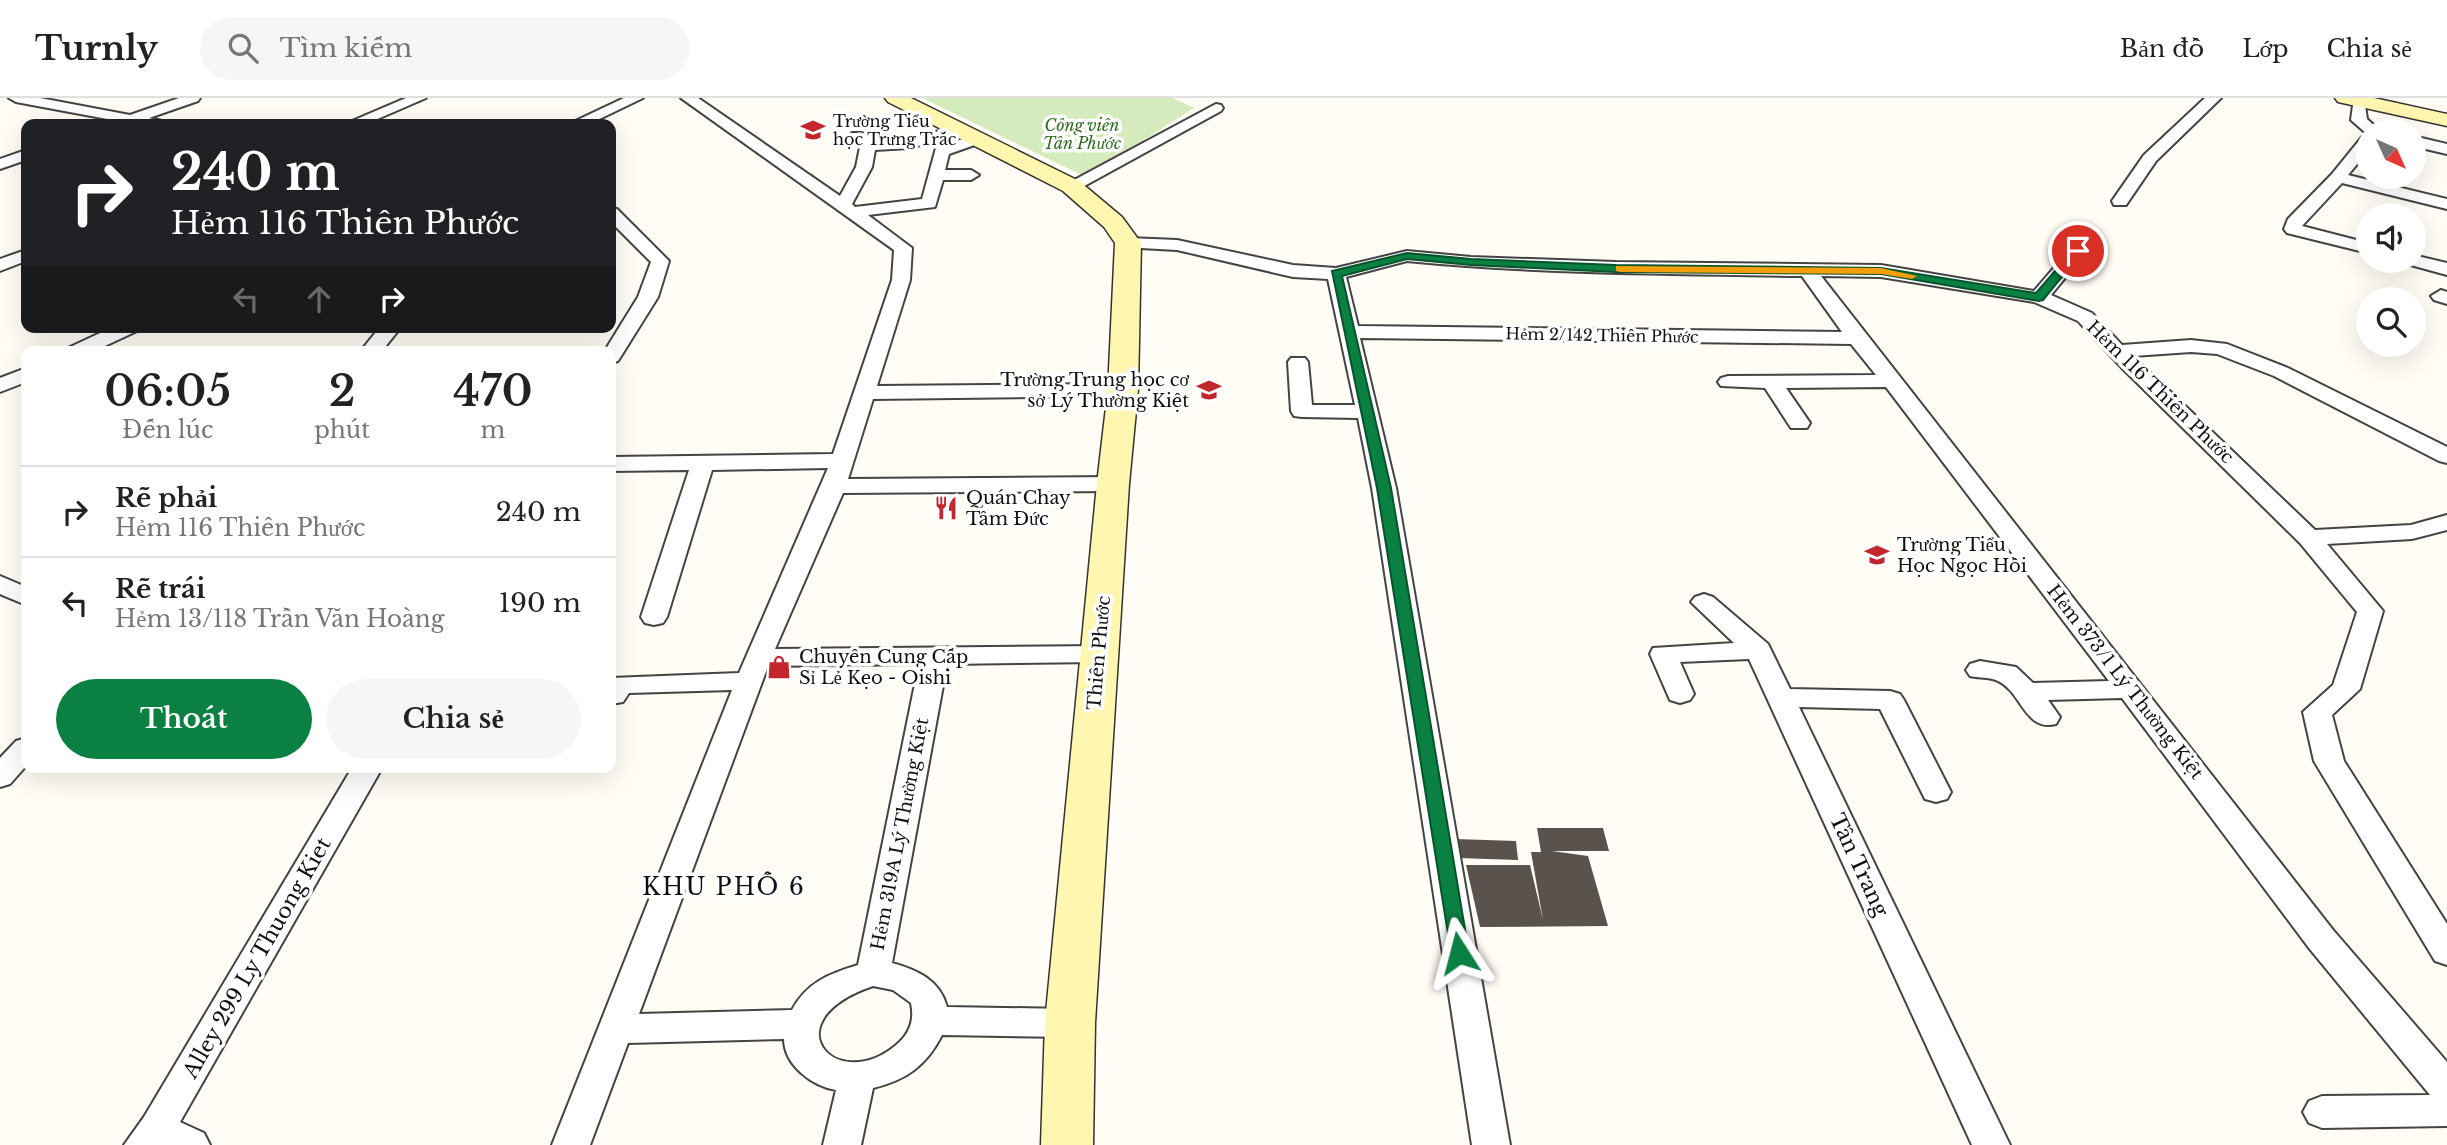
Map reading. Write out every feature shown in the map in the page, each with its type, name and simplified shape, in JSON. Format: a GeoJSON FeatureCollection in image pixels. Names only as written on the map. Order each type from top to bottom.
{"type":"FeatureCollection","features":[{"type":"Feature","properties":{"kind":"street"},"geometry":{"type":"LineString","coordinates":[[16,98],[132,119],[193,98]]}},
{"type":"Feature","properties":{"kind":"street"},"geometry":{"type":"LineString","coordinates":[[366,119],[419,98]]}},
{"type":"Feature","properties":{"kind":"street"},"geometry":{"type":"LineString","coordinates":[[588,119],[636,98]]}},
{"type":"Feature","properties":{"kind":"street"},"geometry":{"type":"LineString","coordinates":[[571,1145],[618,1029],[754,669],[838,474],[901,280],[903,248],[688,98]]}},
{"type":"Feature","properties":{"kind":"street"},"geometry":{"type":"LineString","coordinates":[[895,98],[1071,186],[1113,222],[1128,243]]}},
{"type":"Feature","properties":{"kind":"street"},"geometry":{"type":"LineString","coordinates":[[1071,186],[1216,108],[1194,98]]}},
{"type":"Feature","properties":{"kind":"street"},"geometry":{"type":"LineString","coordinates":[[2120,201],[2150,158],[2214,98]]}},
{"type":"Feature","properties":{"kind":"street"},"geometry":{"type":"LineString","coordinates":[[2352,99],[2447,120]]}},
{"type":"Feature","properties":{"kind":"street"},"geometry":{"type":"LineString","coordinates":[[2352,99],[2359,119]]}},
{"type":"Feature","properties":{"kind":"street"},"geometry":{"type":"LineString","coordinates":[[848,208],[864,167],[862,141],[909,143],[969,135]]}},
{"type":"Feature","properties":{"kind":"street"},"geometry":{"type":"LineString","coordinates":[[848,208],[929,203],[942,151],[969,135]]}},
{"type":"Feature","properties":{"kind":"street"},"geometry":{"type":"LineString","coordinates":[[2426,144],[2447,149]]}},
{"type":"Feature","properties":{"kind":"street"},"geometry":{"type":"LineString","coordinates":[[2356,154],[2294,223],[2293,229],[2356,245]]}},
{"type":"Feature","properties":{"kind":"street"},"geometry":{"type":"LineString","coordinates":[[936,175],[971,175]]}},
{"type":"Feature","properties":{"kind":"street"},"geometry":{"type":"LineString","coordinates":[[2338,177],[2447,204]]}},
{"type":"Feature","properties":{"kind":"street"},"geometry":{"type":"LineString","coordinates":[[616,218],[660,261],[648,297],[616,349]]}},
{"type":"Feature","properties":{"kind":"street","name":"Hẻm 116 Thiên Phước"},"geometry":{"type":"LineString","coordinates":[[1128,243],[1177,245],[1293,271],[1336,274],[1407,256],[1471,262],[1616,268],[1881,271],[2039,297],[2085,317],[2309,538],[2370,611],[2346,689],[2317,712],[2329,761],[2447,952]]}},
{"type":"Feature","properties":{"kind":"street","name":"Thiên Phước"},"geometry":{"type":"LineString","coordinates":[[1068,1145],[1070,1023],[1113,484],[1123,390],[1128,243]]}},
{"type":"Feature","properties":{"kind":"street"},"geometry":{"type":"LineString","coordinates":[[2440,267],[2447,249]]}},
{"type":"Feature","properties":{"kind":"street"},"geometry":{"type":"LineString","coordinates":[[2039,297],[2078,251]]}},
{"type":"Feature","properties":{"kind":"street"},"geometry":{"type":"LineString","coordinates":[[0,265],[21,257]]}},
{"type":"Feature","properties":{"kind":"street","name":"Hẻm 373/1 Lý Thường Kiệt"},"geometry":{"type":"LineString","coordinates":[[1809,272],[1857,338],[2131,689],[2321,939],[2447,1088]]}},
{"type":"Feature","properties":{"kind":"street"},"geometry":{"type":"LineString","coordinates":[[1336,274],[1384,488],[1491,1145]]}},
{"type":"Feature","properties":{"kind":"street","name":"Hẻm 2/142 Thiên Phước"},"geometry":{"type":"LineString","coordinates":[[1347,332],[1857,338]]}},
{"type":"Feature","properties":{"kind":"street"},"geometry":{"type":"LineString","coordinates":[[88,346],[117,333]]}},
{"type":"Feature","properties":{"kind":"street"},"geometry":{"type":"LineString","coordinates":[[2118,351],[2191,346],[2220,348],[2281,372],[2447,456]]}},
{"type":"Feature","properties":{"kind":"street"},"geometry":{"type":"LineString","coordinates":[[1298,362],[1303,411],[1366,412]]}},
{"type":"Feature","properties":{"kind":"street"},"geometry":{"type":"LineString","coordinates":[[0,386],[21,376]]}},
{"type":"Feature","properties":{"kind":"street"},"geometry":{"type":"LineString","coordinates":[[1728,382],[1891,381]]}},
{"type":"Feature","properties":{"kind":"street"},"geometry":{"type":"LineString","coordinates":[[1772,382],[1799,423]]}},
{"type":"Feature","properties":{"kind":"street"},"geometry":{"type":"LineString","coordinates":[[864,393],[1123,390]]}},
{"type":"Feature","properties":{"kind":"street"},"geometry":{"type":"LineString","coordinates":[[616,464],[703,463],[838,474],[1113,484]]}},
{"type":"Feature","properties":{"kind":"street"},"geometry":{"type":"LineString","coordinates":[[654,617],[703,463]]}},
{"type":"Feature","properties":{"kind":"street"},"geometry":{"type":"LineString","coordinates":[[2309,538],[2412,532],[2447,522]]}},
{"type":"Feature","properties":{"kind":"street"},"geometry":{"type":"LineString","coordinates":[[0,584],[21,594]]}},
{"type":"Feature","properties":{"kind":"street","name":"Tân Trang"},"geometry":{"type":"LineString","coordinates":[[1704,602],[1758,650],[1991,1145]]}},
{"type":"Feature","properties":{"kind":"street"},"geometry":{"type":"LineString","coordinates":[[1680,694],[1663,654],[1758,650]]}},
{"type":"Feature","properties":{"kind":"street"},"geometry":{"type":"LineString","coordinates":[[616,691],[620,684],[754,669],[935,654],[1099,654]]}},
{"type":"Feature","properties":{"kind":"street","name":"Hẻm 319A Lý Thường Kiệt"},"geometry":{"type":"LineString","coordinates":[[873,973],[935,654]]}},
{"type":"Feature","properties":{"kind":"street"},"geometry":{"type":"LineString","coordinates":[[1980,670],[2006,673],[2026,692],[2046,718]]}},
{"type":"Feature","properties":{"kind":"street"},"geometry":{"type":"LineString","coordinates":[[2026,692],[2131,689]]}},
{"type":"Feature","properties":{"kind":"street"},"geometry":{"type":"LineString","coordinates":[[1781,698],[1890,700],[1936,792]]}},
{"type":"Feature","properties":{"kind":"street"},"geometry":{"type":"LineString","coordinates":[[0,777],[21,754]]}},
{"type":"Feature","properties":{"kind":"street","name":"Alley 299 Ly Thuong Kiet"},"geometry":{"type":"LineString","coordinates":[[150,1137],[364,773]]}},
{"type":"Feature","properties":{"kind":"street"},"geometry":{"type":"LineString","coordinates":[[873,973],[892,975],[909,981],[922,991],[929,1006],[930,1021],[919,1045],[897,1065],[878,1073],[857,1077],[836,1075],[818,1068],[806,1056],[800,1041],[801,1024],[807,1008],[819,995],[835,984],[873,973]]}},
{"type":"Feature","properties":{"kind":"street"},"geometry":{"type":"LineString","coordinates":[[930,1021],[1070,1023]]}},
{"type":"Feature","properties":{"kind":"street"},"geometry":{"type":"LineString","coordinates":[[618,1029],[801,1024]]}},
{"type":"Feature","properties":{"kind":"street"},"geometry":{"type":"LineString","coordinates":[[842,1145],[857,1077]]}},
{"type":"Feature","properties":{"kind":"street"},"geometry":{"type":"LineString","coordinates":[[2322,1112],[2447,1110]]}},
{"type":"Feature","properties":{"kind":"street"},"geometry":{"type":"LineString","coordinates":[[150,1137],[191,1145]]}},
{"type":"Feature","properties":{"kind":"green space","name":"Công viên Tân Phước"},"geometry":{"type":"Polygon","coordinates":[[[922,98],[1173,98],[1194,108],[1086,177],[922,98]]]}},
{"type":"Feature","properties":{"kind":"building"},"geometry":{"type":"Polygon","coordinates":[[[1537,828],[1603,828],[1609,851],[1552,851],[1588,856],[1608,926],[1480,927],[1466,865],[1530,865],[1543,920],[1531,852],[1541,852],[1537,828]]]}},
{"type":"Feature","properties":{"kind":"building"},"geometry":{"type":"Polygon","coordinates":[[[1455,839],[1516,841],[1518,860],[1457,858],[1455,839]]]}},
{"type":"Feature","properties":{"kind":"slow traffic"},"geometry":{"type":"LineString","coordinates":[[1620,268],[1881,271],[1912,276]]}},
{"type":"Feature","properties":{"kind":"place","name":"Trường Tiểu học Trưng Trắc"},"geometry":{"type":"Point","coordinates":[813,130]}},
{"type":"Feature","properties":{"kind":"place","name":"Trường Trung học cơ sở Lý Thường Kiệt"},"geometry":{"type":"Point","coordinates":[1209,390]}},
{"type":"Feature","properties":{"kind":"place","name":"Quán Chay Tâm Đức"},"geometry":{"type":"Point","coordinates":[946,508]}},
{"type":"Feature","properties":{"kind":"place","name":"Trường Tiểu Học Ngọc Hồi"},"geometry":{"type":"Point","coordinates":[1877,555]}},
{"type":"Feature","properties":{"kind":"place","name":"Chuyên Cung Cấp Sỉ Lẻ Kẹo - Oishi"},"geometry":{"type":"Point","coordinates":[779,667]}},
{"type":"Feature","properties":{"kind":"district","name":"KHU PHỐ 6"},"geometry":{"type":"Point","coordinates":[724,887]}},
{"type":"Feature","properties":{"kind":"route"},"geometry":{"type":"LineString","coordinates":[[1459,953],[1384,488],[1336,274],[1407,256],[1471,262],[1616,268],[1881,271],[2039,297],[2078,251]]}}]}
